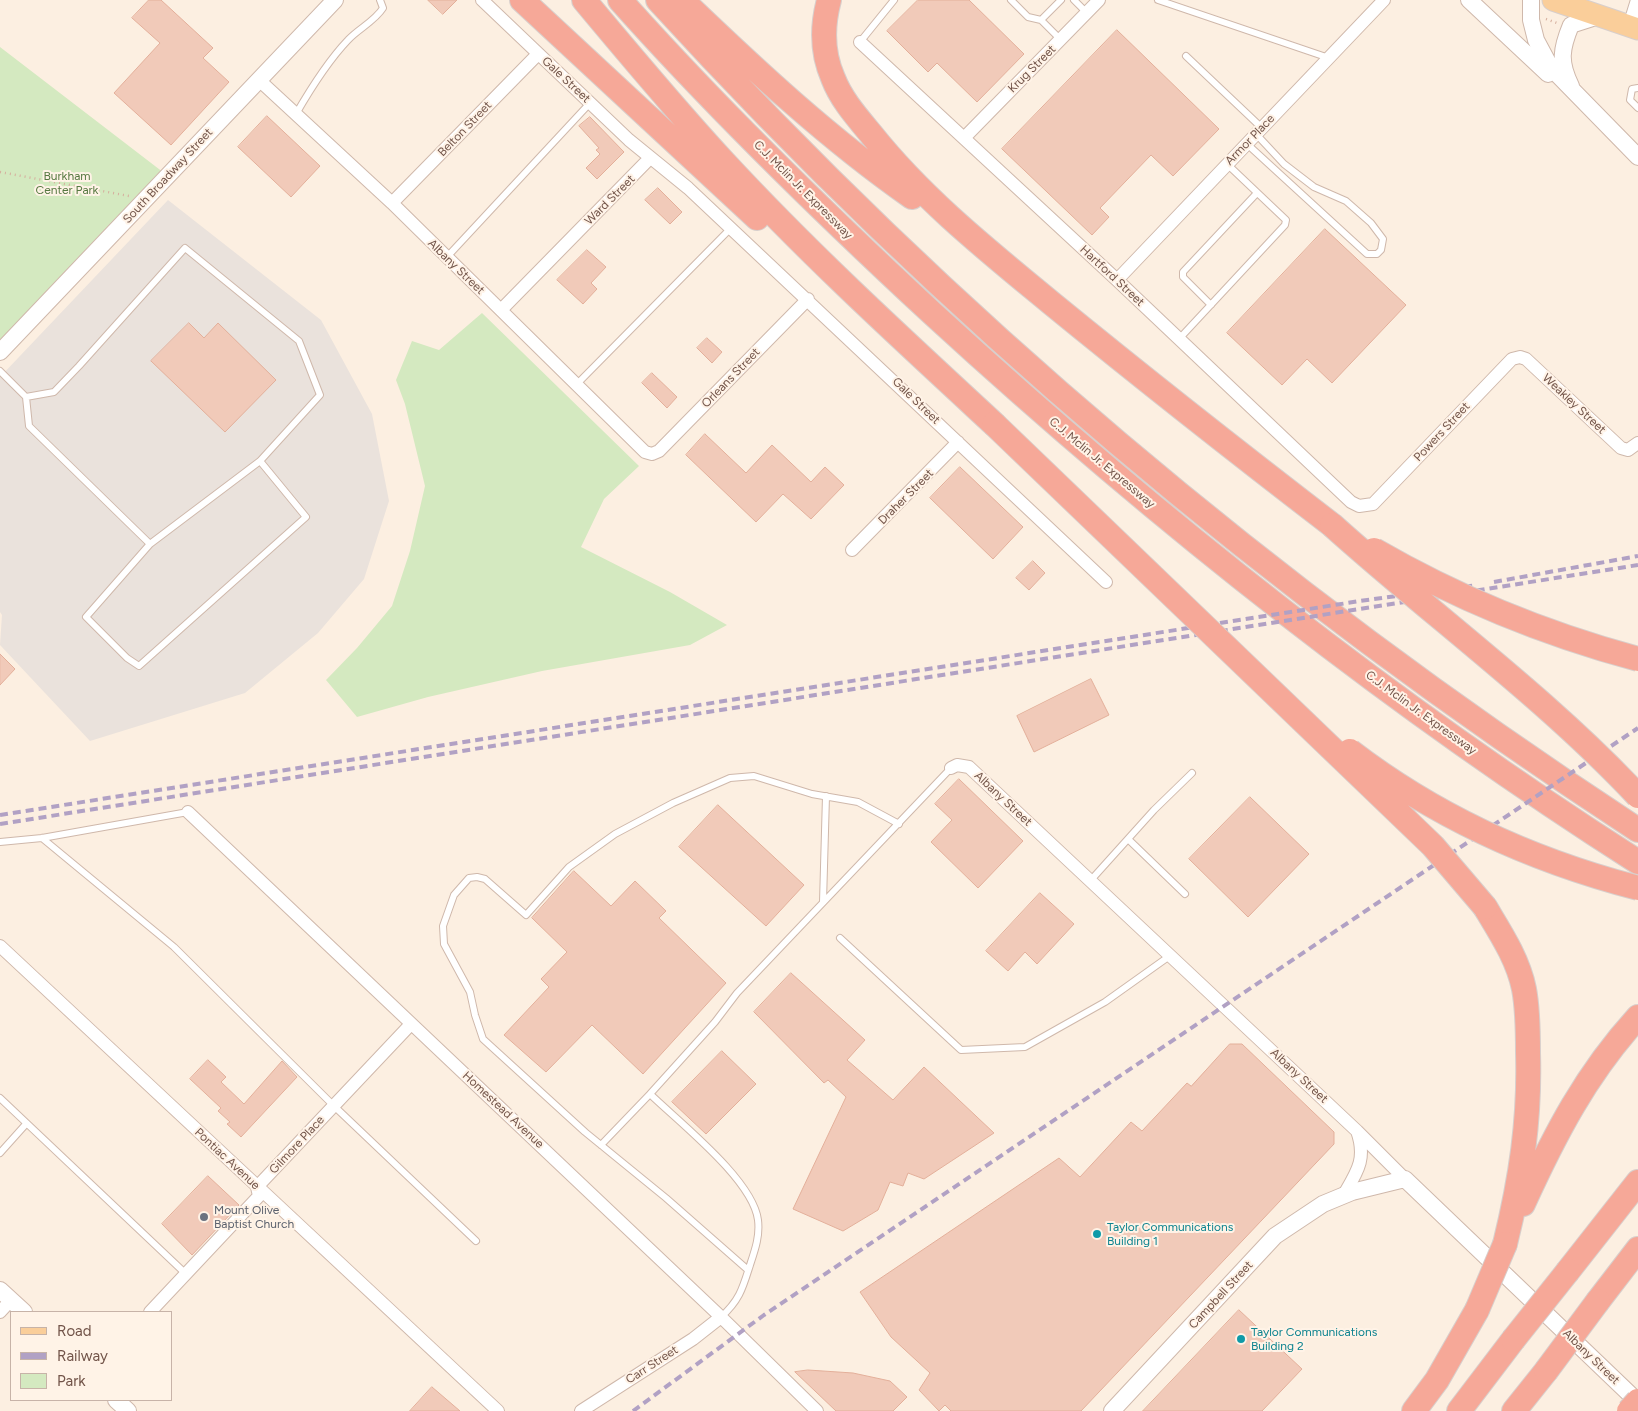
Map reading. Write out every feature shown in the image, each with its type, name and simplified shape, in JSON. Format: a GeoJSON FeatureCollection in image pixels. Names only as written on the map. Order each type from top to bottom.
{"type":"FeatureCollection","features":[{"type":"Feature","properties":{"kind":"highway"},"geometry":{"type":"LineString","coordinates":[[522,0],[768,227],[838,278]]}},
{"type":"Feature","properties":{"kind":"highway"},"geometry":{"type":"LineString","coordinates":[[584,0],[642,70],[723,161],[838,278],[994,424],[1433,846],[1484,907],[1512,958],[1523,988],[1528,1022],[1530,1089],[1524,1150],[1516,1201],[1505,1244]]}},
{"type":"Feature","properties":{"kind":"highway","name":"C.J. Mclin Jr. Expressway"},"geometry":{"type":"LineString","coordinates":[[620,0],[739,126],[866,251],[1001,376],[1105,466],[1326,644],[1426,717],[1638,862]]}},
{"type":"Feature","properties":{"kind":"highway","name":"C.J. Mclin Jr. Expressway"},"geometry":{"type":"LineString","coordinates":[[658,0],[820,169],[993,334],[1080,410],[1272,570],[1506,742],[1638,830]]}},
{"type":"Feature","properties":{"kind":"highway"},"geometry":{"type":"LineString","coordinates":[[682,0],[764,79],[888,181],[985,248]]}},
{"type":"Feature","properties":{"kind":"highway"},"geometry":{"type":"LineString","coordinates":[[829,0],[824,25],[824,43],[832,78],[844,100],[896,166],[985,248],[1174,404],[1332,525],[1407,591],[1518,680],[1638,796]]}},
{"type":"Feature","properties":{"kind":"highway"},"geometry":{"type":"LineString","coordinates":[[1332,525],[1452,592],[1505,615],[1595,647],[1638,658]]}},
{"type":"Feature","properties":{"kind":"highway"},"geometry":{"type":"LineString","coordinates":[[1272,690],[1362,760],[1449,815],[1494,838],[1542,858],[1593,876],[1638,888]]}},
{"type":"Feature","properties":{"kind":"highway"},"geometry":{"type":"LineString","coordinates":[[1414,1411],[1437,1380],[1477,1310],[1552,1142],[1588,1079],[1609,1050],[1638,1017]]}},
{"type":"Feature","properties":{"kind":"highway"},"geometry":{"type":"LineString","coordinates":[[1459,1411],[1638,1182]]}},
{"type":"Feature","properties":{"kind":"highway"},"geometry":{"type":"LineString","coordinates":[[1514,1411],[1638,1249]]}},
{"type":"Feature","properties":{"kind":"highway"},"geometry":{"type":"LineString","coordinates":[[1629,1411],[1638,1401]]}},
{"type":"Feature","properties":{"kind":"main road"},"geometry":{"type":"LineString","coordinates":[[1550,9],[1599,16],[1634,27]]}},
{"type":"Feature","properties":{"kind":"street","name":"South Broadway Street"},"geometry":{"type":"LineString","coordinates":[[0,352],[335,0]]}},
{"type":"Feature","properties":{"kind":"street","name":"Gale Street"},"geometry":{"type":"LineString","coordinates":[[482,0],[650,158]]}},
{"type":"Feature","properties":{"kind":"street","name":"Krug Street"},"geometry":{"type":"LineString","coordinates":[[964,138],[1099,0]]}},
{"type":"Feature","properties":{"kind":"street","name":"Armor Place"},"geometry":{"type":"LineString","coordinates":[[1117,280],[1384,0]]}},
{"type":"Feature","properties":{"kind":"street"},"geometry":{"type":"LineString","coordinates":[[1469,0],[1592,111]]}},
{"type":"Feature","properties":{"kind":"street"},"geometry":{"type":"LineString","coordinates":[[1530,0],[1531,20],[1542,55],[1550,68],[1638,157]]}},
{"type":"Feature","properties":{"kind":"street"},"geometry":{"type":"LineString","coordinates":[[1634,27],[1637,0]]}},
{"type":"Feature","properties":{"kind":"street"},"geometry":{"type":"LineString","coordinates":[[1577,96],[1565,72],[1562,45],[1571,25],[1599,16]]}},
{"type":"Feature","properties":{"kind":"street","name":"Hartford Street"},"geometry":{"type":"LineString","coordinates":[[860,42],[1117,280],[1351,502],[1364,506]]}},
{"type":"Feature","properties":{"kind":"street","name":"Belton Street"},"geometry":{"type":"LineString","coordinates":[[392,203],[538,54]]}},
{"type":"Feature","properties":{"kind":"street","name":"Albany Street"},"geometry":{"type":"LineString","coordinates":[[259,80],[392,203],[645,452],[652,454]]}},
{"type":"Feature","properties":{"kind":"street"},"geometry":{"type":"LineString","coordinates":[[650,158],[688,188],[728,224]]}},
{"type":"Feature","properties":{"kind":"street","name":"Ward Street"},"geometry":{"type":"LineString","coordinates":[[501,310],[650,158]]}},
{"type":"Feature","properties":{"kind":"street","name":"Gale Street"},"geometry":{"type":"LineString","coordinates":[[728,224],[1106,582]]}},
{"type":"Feature","properties":{"kind":"street","name":"Orleans Street"},"geometry":{"type":"LineString","coordinates":[[652,454],[659,451],[808,300]]}},
{"type":"Feature","properties":{"kind":"street","name":"Powers Street"},"geometry":{"type":"LineString","coordinates":[[1364,506],[1373,504],[1379,499],[1473,398],[1512,359],[1520,357]]}},
{"type":"Feature","properties":{"kind":"street","name":"Weakley Street"},"geometry":{"type":"LineString","coordinates":[[1520,357],[1526,360],[1620,448],[1633,446]]}},
{"type":"Feature","properties":{"kind":"street","name":"Draher Street"},"geometry":{"type":"LineString","coordinates":[[852,550],[958,442]]}},
{"type":"Feature","properties":{"kind":"street","name":"Albany Street"},"geometry":{"type":"LineString","coordinates":[[952,768],[957,765],[969,767],[1357,1131],[1638,1401]]}},
{"type":"Feature","properties":{"kind":"street","name":"Homestead Avenue"},"geometry":{"type":"LineString","coordinates":[[188,812],[722,1317],[816,1411]]}},
{"type":"Feature","properties":{"kind":"street","name":"Pontiac Avenue"},"geometry":{"type":"LineString","coordinates":[[0,946],[498,1411]]}},
{"type":"Feature","properties":{"kind":"street","name":"Gilmore Place"},"geometry":{"type":"LineString","coordinates":[[151,1311],[259,1196],[257,1187],[411,1024]]}},
{"type":"Feature","properties":{"kind":"street"},"geometry":{"type":"LineString","coordinates":[[1343,1196],[1358,1169],[1362,1155],[1357,1131]]}},
{"type":"Feature","properties":{"kind":"street","name":"Campbell Street"},"geometry":{"type":"LineString","coordinates":[[1112,1411],[1275,1236],[1300,1218],[1343,1196],[1405,1179]]}},
{"type":"Feature","properties":{"kind":"street"},"geometry":{"type":"LineString","coordinates":[[4,1300],[22,1311]]}},
{"type":"Feature","properties":{"kind":"street","name":"Carr Street"},"geometry":{"type":"LineString","coordinates":[[581,1411],[693,1339],[722,1317]]}},
{"type":"Feature","properties":{"kind":"street"},"geometry":{"type":"LineString","coordinates":[[117,1401],[128,1411]]}},
{"type":"Feature","properties":{"kind":"lane"},"geometry":{"type":"LineString","coordinates":[[296,114],[336,53],[359,29],[380,13],[382,8],[380,0]]}},
{"type":"Feature","properties":{"kind":"lane"},"geometry":{"type":"LineString","coordinates":[[860,42],[894,0]]}},
{"type":"Feature","properties":{"kind":"lane"},"geometry":{"type":"LineString","coordinates":[[1011,0],[1028,17],[1041,20],[1061,40]]}},
{"type":"Feature","properties":{"kind":"lane"},"geometry":{"type":"LineString","coordinates":[[1041,20],[1061,0]]}},
{"type":"Feature","properties":{"kind":"lane"},"geometry":{"type":"LineString","coordinates":[[1074,0],[1087,12]]}},
{"type":"Feature","properties":{"kind":"lane"},"geometry":{"type":"LineString","coordinates":[[1158,0],[1329,58]]}},
{"type":"Feature","properties":{"kind":"lane"},"geometry":{"type":"LineString","coordinates":[[1186,56],[1255,136],[1367,254],[1377,254],[1381,250],[1383,238],[1371,223],[1346,201],[1314,187],[1284,164],[1255,136]]}},
{"type":"Feature","properties":{"kind":"lane"},"geometry":{"type":"LineString","coordinates":[[1638,88],[1632,89],[1630,100],[1638,108]]}},
{"type":"Feature","properties":{"kind":"lane"},"geometry":{"type":"LineString","coordinates":[[446,258],[590,103]]}},
{"type":"Feature","properties":{"kind":"lane"},"geometry":{"type":"LineString","coordinates":[[1179,339],[1285,225],[1286,220],[1227,164]]}},
{"type":"Feature","properties":{"kind":"lane"},"geometry":{"type":"LineString","coordinates":[[1210,305],[1182,277],[1183,272],[1257,193]]}},
{"type":"Feature","properties":{"kind":"lane"},"geometry":{"type":"LineString","coordinates":[[576,385],[728,224]]}},
{"type":"Feature","properties":{"kind":"lane"},"geometry":{"type":"LineString","coordinates":[[26,397],[54,392],[186,248],[299,341],[320,395],[260,461],[150,544],[86,617],[127,658],[139,666],[306,517],[260,461]]}},
{"type":"Feature","properties":{"kind":"lane"},"geometry":{"type":"LineString","coordinates":[[0,371],[26,397],[29,426],[150,544]]}},
{"type":"Feature","properties":{"kind":"lane"},"geometry":{"type":"LineString","coordinates":[[602,1145],[715,1022],[737,993],[952,768]]}},
{"type":"Feature","properties":{"kind":"lane"},"geometry":{"type":"LineString","coordinates":[[1091,880],[1192,773]]}},
{"type":"Feature","properties":{"kind":"lane"},"geometry":{"type":"LineString","coordinates":[[748,1270],[602,1145],[483,1039],[470,992],[444,944],[443,926],[454,895],[469,878],[485,879],[526,915],[569,866],[615,834],[673,803],[730,778],[754,776],[826,796],[858,802],[899,824]]}},
{"type":"Feature","properties":{"kind":"lane"},"geometry":{"type":"LineString","coordinates":[[823,902],[826,796]]}},
{"type":"Feature","properties":{"kind":"lane"},"geometry":{"type":"LineString","coordinates":[[0,842],[42,838],[188,812]]}},
{"type":"Feature","properties":{"kind":"lane"},"geometry":{"type":"LineString","coordinates":[[42,838],[174,947],[334,1106],[476,1241]]}},
{"type":"Feature","properties":{"kind":"lane"},"geometry":{"type":"LineString","coordinates":[[1128,839],[1185,894]]}},
{"type":"Feature","properties":{"kind":"lane"},"geometry":{"type":"LineString","coordinates":[[840,938],[961,1050],[1024,1047],[1104,1002],[1171,955]]}},
{"type":"Feature","properties":{"kind":"lane"},"geometry":{"type":"LineString","coordinates":[[650,1094],[738,1178],[755,1206],[758,1232],[748,1270],[735,1305],[722,1317]]}},
{"type":"Feature","properties":{"kind":"lane"},"geometry":{"type":"LineString","coordinates":[[0,1098],[186,1274]]}},
{"type":"Feature","properties":{"kind":"lane"},"geometry":{"type":"LineString","coordinates":[[0,1153],[26,1124]]}},
{"type":"Feature","properties":{"kind":"path"},"geometry":{"type":"LineString","coordinates":[[1550,9],[1559,24]]}},
{"type":"Feature","properties":{"kind":"path"},"geometry":{"type":"LineString","coordinates":[[0,172],[146,199]]}},
{"type":"Feature","properties":{"kind":"shaded area"},"geometry":{"type":"Polygon","coordinates":[[[168,200],[321,320],[372,414],[389,501],[364,579],[318,633],[245,693],[90,741],[0,645],[2,615],[0,612],[0,377],[168,200]]]}},
{"type":"Feature","properties":{"kind":"green space","name":"Burkham Center Park"},"geometry":{"type":"Polygon","coordinates":[[[0,47],[168,176],[0,352],[0,47]]]}},
{"type":"Feature","properties":{"kind":"green space"},"geometry":{"type":"Polygon","coordinates":[[[482,313],[639,466],[604,499],[581,547],[670,592],[727,625],[690,645],[542,671],[428,697],[357,717],[326,680],[357,648],[392,606],[410,551],[425,486],[405,404],[396,380],[412,341],[439,350],[482,313]]]}},
{"type":"Feature","properties":{"kind":"building"},"geometry":{"type":"Polygon","coordinates":[[[149,0],[161,0],[213,48],[203,58],[229,82],[171,145],[114,93],[160,43],[132,18],[149,0]]]}},
{"type":"Feature","properties":{"kind":"building"},"geometry":{"type":"Polygon","coordinates":[[[428,0],[457,0],[443,14],[428,0]]]}},
{"type":"Feature","properties":{"kind":"building"},"geometry":{"type":"Polygon","coordinates":[[[918,0],[969,0],[1024,54],[977,102],[937,63],[928,72],[887,31],[918,0]]]}},
{"type":"Feature","properties":{"kind":"building"},"geometry":{"type":"Polygon","coordinates":[[[1117,30],[1219,129],[1173,176],[1151,155],[1100,208],[1109,217],[1092,235],[1002,149],[1117,30]]]}},
{"type":"Feature","properties":{"kind":"building"},"geometry":{"type":"Polygon","coordinates":[[[267,116],[320,166],[291,197],[238,147],[267,116]]]}},
{"type":"Feature","properties":{"kind":"building"},"geometry":{"type":"Polygon","coordinates":[[[590,117],[624,152],[597,179],[586,168],[600,154],[596,150],[599,148],[579,126],[590,117]]]}},
{"type":"Feature","properties":{"kind":"building"},"geometry":{"type":"Polygon","coordinates":[[[658,188],[682,212],[670,224],[645,200],[658,188]]]}},
{"type":"Feature","properties":{"kind":"building"},"geometry":{"type":"Polygon","coordinates":[[[1325,229],[1406,305],[1332,383],[1307,359],[1282,385],[1227,333],[1325,229]]]}},
{"type":"Feature","properties":{"kind":"building"},"geometry":{"type":"Polygon","coordinates":[[[587,250],[606,267],[591,283],[597,289],[583,304],[557,280],[587,250]]]}},
{"type":"Feature","properties":{"kind":"building"},"geometry":{"type":"Polygon","coordinates":[[[189,323],[204,338],[218,323],[276,380],[225,432],[151,361],[189,323]]]}},
{"type":"Feature","properties":{"kind":"building"},"geometry":{"type":"Polygon","coordinates":[[[707,338],[722,352],[712,363],[697,348],[707,338]]]}},
{"type":"Feature","properties":{"kind":"building"},"geometry":{"type":"Polygon","coordinates":[[[652,373],[677,397],[667,408],[642,383],[652,373]]]}},
{"type":"Feature","properties":{"kind":"building"},"geometry":{"type":"Polygon","coordinates":[[[705,434],[746,473],[772,445],[811,482],[825,467],[844,485],[811,519],[783,494],[756,522],[686,455],[705,434]]]}},
{"type":"Feature","properties":{"kind":"building"},"geometry":{"type":"Polygon","coordinates":[[[960,467],[1023,527],[993,559],[930,498],[960,467]]]}},
{"type":"Feature","properties":{"kind":"building"},"geometry":{"type":"Polygon","coordinates":[[[1033,561],[1045,573],[1029,590],[1016,578],[1033,561]]]}},
{"type":"Feature","properties":{"kind":"building"},"geometry":{"type":"Polygon","coordinates":[[[0,654],[15,669],[0,685],[0,654]]]}},
{"type":"Feature","properties":{"kind":"building"},"geometry":{"type":"Polygon","coordinates":[[[1091,679],[1109,715],[1034,752],[1017,716],[1091,679]]]}},
{"type":"Feature","properties":{"kind":"building"},"geometry":{"type":"Polygon","coordinates":[[[959,779],[1023,841],[978,888],[931,842],[952,820],[935,804],[959,779]]]}},
{"type":"Feature","properties":{"kind":"building"},"geometry":{"type":"Polygon","coordinates":[[[1250,797],[1309,854],[1248,917],[1189,859],[1250,797]]]}},
{"type":"Feature","properties":{"kind":"building"},"geometry":{"type":"Polygon","coordinates":[[[718,805],[804,885],[766,926],[679,847],[718,805]]]}},
{"type":"Feature","properties":{"kind":"building"},"geometry":{"type":"Polygon","coordinates":[[[574,871],[611,906],[635,881],[666,911],[659,918],[726,983],[643,1074],[592,1025],[546,1072],[504,1035],[549,987],[541,979],[567,952],[532,918],[574,871]]]}},
{"type":"Feature","properties":{"kind":"building"},"geometry":{"type":"Polygon","coordinates":[[[1040,893],[1074,924],[1037,964],[1025,952],[1008,971],[986,951],[1040,893]]]}},
{"type":"Feature","properties":{"kind":"building"},"geometry":{"type":"Polygon","coordinates":[[[791,973],[865,1040],[847,1060],[893,1100],[924,1067],[994,1133],[924,1179],[908,1173],[903,1186],[890,1182],[878,1210],[843,1231],[793,1209],[846,1097],[828,1080],[824,1083],[754,1012],[791,973]]]}},
{"type":"Feature","properties":{"kind":"building","name":"Taylor Communications Building 1"},"geometry":{"type":"Polygon","coordinates":[[[1230,1044],[1242,1044],[1334,1132],[1334,1144],[1081,1411],[951,1411],[945,1405],[939,1411],[919,1390],[930,1373],[891,1337],[860,1292],[1059,1158],[1080,1177],[1131,1122],[1142,1131],[1187,1083],[1191,1086],[1230,1044]]]}},
{"type":"Feature","properties":{"kind":"building"},"geometry":{"type":"Polygon","coordinates":[[[722,1051],[756,1084],[706,1134],[672,1102],[722,1051]]]}},
{"type":"Feature","properties":{"kind":"building"},"geometry":{"type":"Polygon","coordinates":[[[208,1060],[226,1077],[221,1082],[244,1104],[282,1061],[297,1077],[241,1137],[227,1124],[230,1122],[218,1111],[221,1108],[190,1079],[208,1060]]]}},
{"type":"Feature","properties":{"kind":"building"},"geometry":{"type":"Polygon","coordinates":[[[208,1176],[239,1205],[192,1255],[162,1224],[208,1176]]]}},
{"type":"Feature","properties":{"kind":"building","name":"Taylor Communications Building 2"},"geometry":{"type":"Polygon","coordinates":[[[1239,1310],[1302,1369],[1262,1411],[1143,1411],[1239,1310]]]}},
{"type":"Feature","properties":{"kind":"building"},"geometry":{"type":"Polygon","coordinates":[[[808,1370],[853,1373],[890,1381],[907,1397],[893,1411],[836,1411],[795,1372],[808,1370]]]}},
{"type":"Feature","properties":{"kind":"building"},"geometry":{"type":"Polygon","coordinates":[[[432,1387],[460,1411],[410,1411],[432,1387]]]}},
{"type":"Feature","properties":{"kind":"railway"},"geometry":{"type":"LineString","coordinates":[[1494,582],[1638,556]]}},
{"type":"Feature","properties":{"kind":"railway"},"geometry":{"type":"LineString","coordinates":[[0,824],[1638,565]]}},
{"type":"Feature","properties":{"kind":"railway"},"geometry":{"type":"LineString","coordinates":[[0,815],[1360,601],[1477,585]]}},
{"type":"Feature","properties":{"kind":"railway"},"geometry":{"type":"LineString","coordinates":[[633,1411],[764,1315],[1638,728]]}},
{"type":"Feature","properties":{"kind":"place","name":"Mount Olive Baptist Church"},"geometry":{"type":"Point","coordinates":[204,1217]}},
{"type":"Feature","properties":{"kind":"place","name":"Taylor Communications Building 1"},"geometry":{"type":"Point","coordinates":[1097,1234]}},
{"type":"Feature","properties":{"kind":"place","name":"Taylor Communications Building 2"},"geometry":{"type":"Point","coordinates":[1241,1339]}}]}
